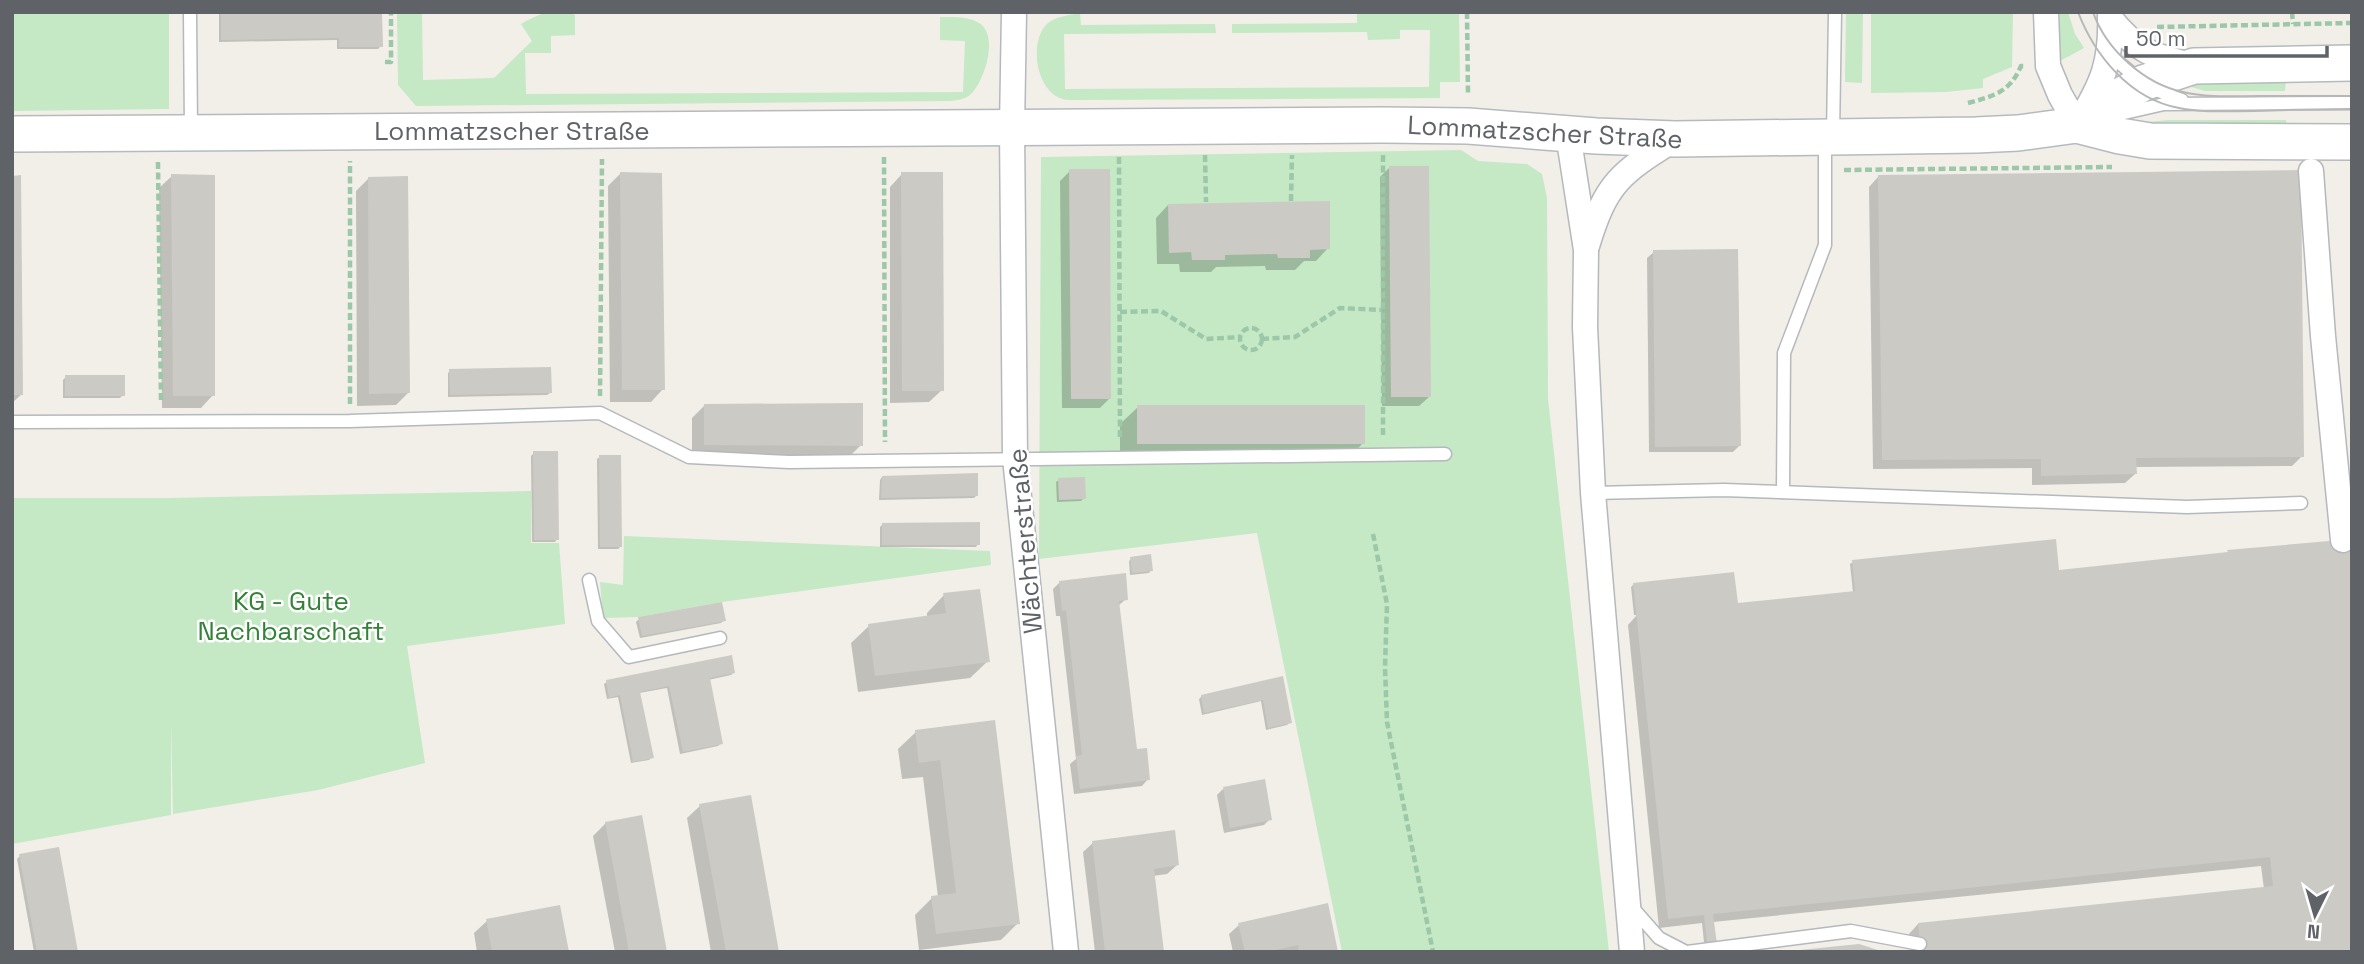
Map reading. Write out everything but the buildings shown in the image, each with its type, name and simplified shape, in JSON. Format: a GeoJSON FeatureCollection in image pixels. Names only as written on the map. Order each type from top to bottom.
{"type":"FeatureCollection","features":[{"type":"Feature","properties":{"kind":"main road","name":"Lommatzscher Straße"},"geometry":{"type":"LineString","coordinates":[[2077,125],[2143,83],[2194,66],[2352,63]]}},
{"type":"Feature","properties":{"kind":"main road","name":"Lommatzscher Straße"},"geometry":{"type":"LineString","coordinates":[[12,134],[1468,125],[1568,134],[1828,148],[2018,133],[2077,125],[2150,141],[2352,142]]}},
{"type":"Feature","properties":{"kind":"street"},"geometry":{"type":"LineString","coordinates":[[1012,128],[1014,12]]}},
{"type":"Feature","properties":{"kind":"street"},"geometry":{"type":"LineString","coordinates":[[2046,12],[2048,66],[2077,125],[2096,94],[2109,54],[2110,15]]}},
{"type":"Feature","properties":{"kind":"street"},"geometry":{"type":"LineString","coordinates":[[2110,15],[2124,36],[2140,49],[2194,66]]}},
{"type":"Feature","properties":{"kind":"street","name":"Wächterstraße"},"geometry":{"type":"LineString","coordinates":[[1012,128],[1015,458],[1066,952]]}},
{"type":"Feature","properties":{"kind":"street"},"geometry":{"type":"LineString","coordinates":[[1568,134],[1586,250],[1586,340],[1593,493],[1632,952]]}},
{"type":"Feature","properties":{"kind":"street"},"geometry":{"type":"LineString","coordinates":[[1586,250],[1596,215],[1608,191],[1638,162],[1675,139]]}},
{"type":"Feature","properties":{"kind":"street"},"geometry":{"type":"LineString","coordinates":[[2311,171],[2323,337],[2342,531]]}},
{"type":"Feature","properties":{"kind":"lane"},"geometry":{"type":"LineString","coordinates":[[174,133],[190,12]]}},
{"type":"Feature","properties":{"kind":"lane"},"geometry":{"type":"LineString","coordinates":[[1783,492],[1784,353],[1825,245],[1835,12]]}},
{"type":"Feature","properties":{"kind":"lane"},"geometry":{"type":"LineString","coordinates":[[2109,54],[2143,83],[2161,93],[2196,104]]}},
{"type":"Feature","properties":{"kind":"lane"},"geometry":{"type":"LineString","coordinates":[[2077,125],[2164,104],[2352,103]]}},
{"type":"Feature","properties":{"kind":"lane"},"geometry":{"type":"LineString","coordinates":[[12,422],[350,421],[600,413],[689,457],[789,462],[1445,454]]}},
{"type":"Feature","properties":{"kind":"lane"},"geometry":{"type":"LineString","coordinates":[[1593,493],[1724,490],[2187,507],[2301,503]]}},
{"type":"Feature","properties":{"kind":"lane"},"geometry":{"type":"LineString","coordinates":[[589,580],[598,621],[629,657],[720,638]]}},
{"type":"Feature","properties":{"kind":"lane"},"geometry":{"type":"LineString","coordinates":[[1628,903],[1659,938],[1686,952],[1850,931],[1920,944]]}},
{"type":"Feature","properties":{"kind":"path"},"geometry":{"type":"LineString","coordinates":[[385,62],[391,62],[391,12]]}},
{"type":"Feature","properties":{"kind":"path"},"geometry":{"type":"LineString","coordinates":[[1467,12],[1468,125]]}},
{"type":"Feature","properties":{"kind":"path"},"geometry":{"type":"LineString","coordinates":[[2292,12],[2293,24]]}},
{"type":"Feature","properties":{"kind":"path"},"geometry":{"type":"LineString","coordinates":[[1383,125],[1383,454]]}},
{"type":"Feature","properties":{"kind":"path"},"geometry":{"type":"LineString","coordinates":[[1204,126],[1206,202]]}},
{"type":"Feature","properties":{"kind":"path"},"geometry":{"type":"LineString","coordinates":[[1291,201],[1292,126]]}},
{"type":"Feature","properties":{"kind":"path"},"geometry":{"type":"LineString","coordinates":[[1119,127],[1120,457]]}},
{"type":"Feature","properties":{"kind":"path"},"geometry":{"type":"LineString","coordinates":[[884,128],[885,461]]}},
{"type":"Feature","properties":{"kind":"path"},"geometry":{"type":"LineString","coordinates":[[600,413],[602,130]]}},
{"type":"Feature","properties":{"kind":"path"},"geometry":{"type":"LineString","coordinates":[[350,132],[350,421]]}},
{"type":"Feature","properties":{"kind":"path"},"geometry":{"type":"LineString","coordinates":[[161,421],[174,133]]}},
{"type":"Feature","properties":{"kind":"path"},"geometry":{"type":"LineString","coordinates":[[1828,148],[2116,167]]}},
{"type":"Feature","properties":{"kind":"path"},"geometry":{"type":"LineString","coordinates":[[1262,339],[1295,337],[1340,308],[1382,310]]}},
{"type":"Feature","properties":{"kind":"path"},"geometry":{"type":"LineString","coordinates":[[1120,312],[1161,312],[1206,339],[1241,337]]}},
{"type":"Feature","properties":{"kind":"path"},"geometry":{"type":"LineString","coordinates":[[1252,328],[1259,332],[1262,339],[1257,348],[1250,350],[1244,346],[1241,337],[1243,332],[1252,328]]}},
{"type":"Feature","properties":{"kind":"path"},"geometry":{"type":"LineString","coordinates":[[1373,534],[1387,604],[1387,722],[1433,952]]}},
{"type":"Feature","properties":{"kind":"green space"},"geometry":{"type":"Polygon","coordinates":[[[554,11],[575,15],[575,35],[551,36],[551,53],[525,53],[526,94],[963,92],[965,41],[940,40],[940,17],[965,18],[979,23],[985,29],[989,47],[985,69],[976,87],[967,97],[951,101],[416,106],[398,85],[397,12],[422,12],[423,80],[494,78],[532,41],[521,24],[554,11]]]}},
{"type":"Feature","properties":{"kind":"green space"},"geometry":{"type":"Polygon","coordinates":[[[12,12],[169,12],[169,109],[12,111],[12,12]]]}},
{"type":"Feature","properties":{"kind":"green space"},"geometry":{"type":"Polygon","coordinates":[[[1357,12],[1459,12],[1460,82],[1440,82],[1440,98],[1070,100],[1058,97],[1047,88],[1037,59],[1039,39],[1048,23],[1059,17],[1080,13],[1081,25],[1215,24],[1216,33],[1064,34],[1065,89],[1429,87],[1430,30],[1400,30],[1400,39],[1368,40],[1367,32],[1232,33],[1232,24],[1357,23],[1357,12]]]}},
{"type":"Feature","properties":{"kind":"green space"},"geometry":{"type":"Polygon","coordinates":[[[1846,12],[1863,12],[1862,83],[1845,82],[1846,12]]]}},
{"type":"Feature","properties":{"kind":"green space"},"geometry":{"type":"Polygon","coordinates":[[[1871,12],[2013,12],[2012,67],[1983,79],[1983,88],[1946,92],[1871,93],[1871,12]]]}},
{"type":"Feature","properties":{"kind":"green space"},"geometry":{"type":"Polygon","coordinates":[[[2060,12],[2068,12],[2075,34],[2084,48],[2060,61],[2060,12]]]}},
{"type":"Feature","properties":{"kind":"green space"},"geometry":{"type":"Polygon","coordinates":[[[2286,79],[2285,91],[2205,91],[2185,85],[2186,83],[2286,79]]]}},
{"type":"Feature","properties":{"kind":"green space"},"geometry":{"type":"Polygon","coordinates":[[[2168,120],[2286,120],[2287,130],[2127,124],[2168,120]]]}},
{"type":"Feature","properties":{"kind":"green space"},"geometry":{"type":"Polygon","coordinates":[[[1461,150],[1478,161],[1527,164],[1542,174],[1547,198],[1548,399],[1609,952],[1342,952],[1257,533],[1039,559],[1041,157],[1461,150]]]}},
{"type":"Feature","properties":{"kind":"green space","name":"KG - Gute Nachbarschaft"},"geometry":{"type":"Polygon","coordinates":[[[531,491],[531,543],[559,543],[565,624],[407,646],[425,763],[318,790],[173,814],[171,721],[171,815],[12,844],[12,498],[169,498],[531,491]]]}},
{"type":"Feature","properties":{"kind":"green space"},"geometry":{"type":"Polygon","coordinates":[[[624,536],[990,551],[991,565],[722,602],[638,617],[603,618],[600,582],[623,585],[624,536]]]}},
{"type":"Feature","properties":{"kind":"tram line"},"geometry":{"type":"LineString","coordinates":[[2078,12],[2094,44],[2116,73],[2130,85],[2161,103],[2207,111],[2352,109]]}},
{"type":"Feature","properties":{"kind":"tram line"},"geometry":{"type":"LineString","coordinates":[[2093,12],[2117,52],[2141,73],[2169,88],[2211,96],[2352,96]]}}]}
